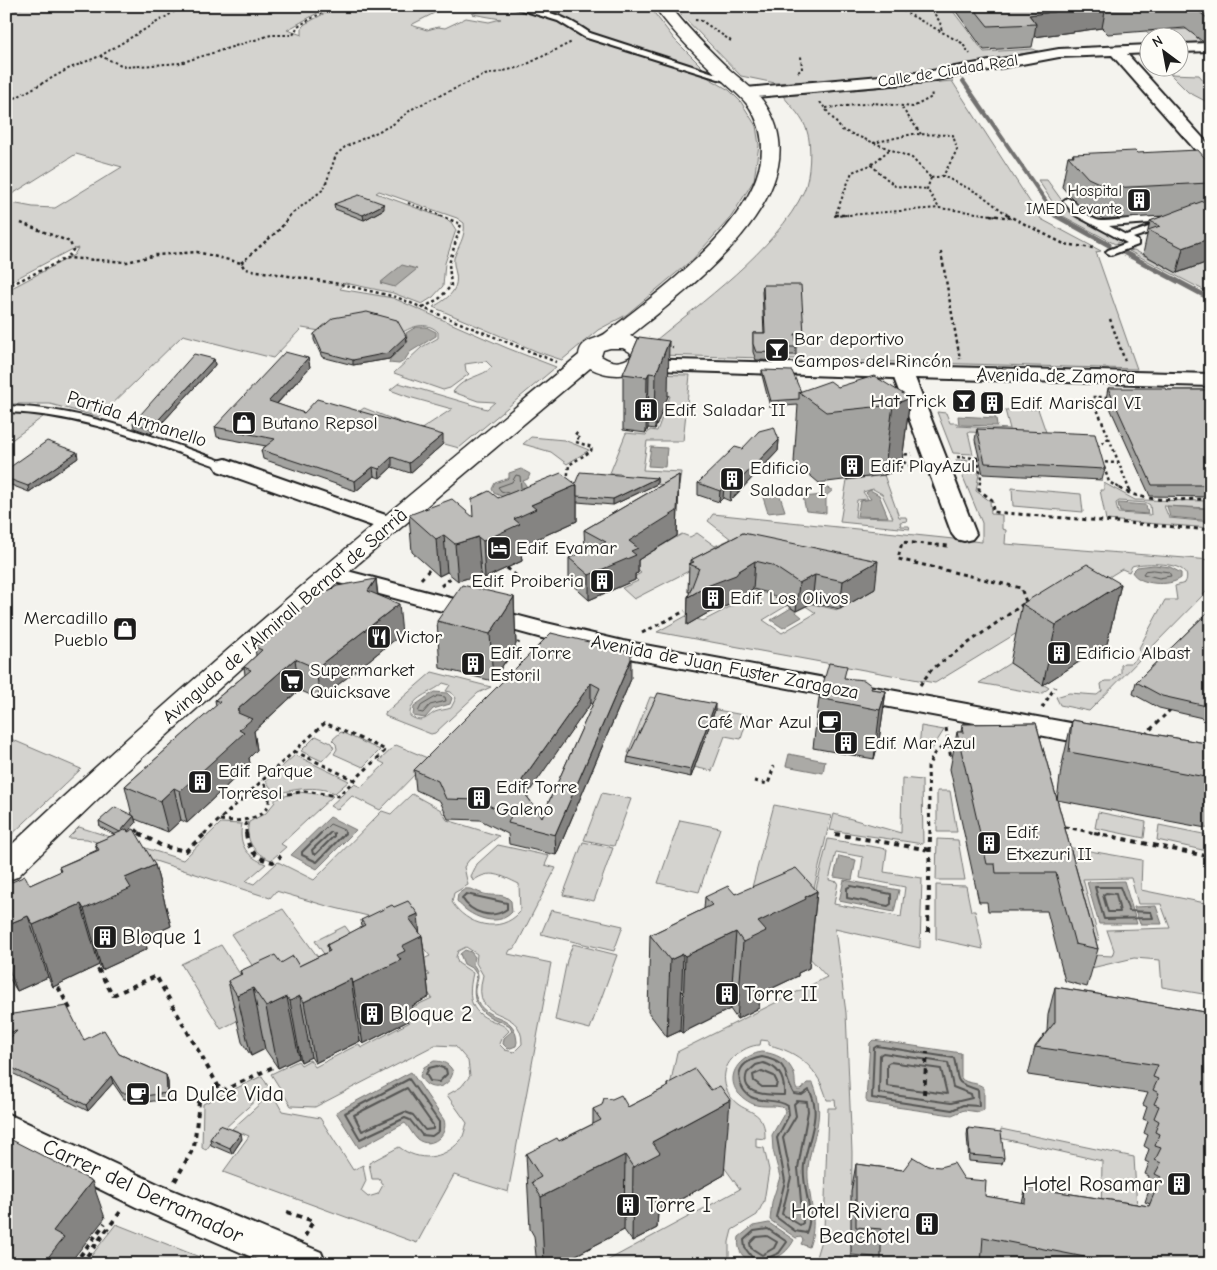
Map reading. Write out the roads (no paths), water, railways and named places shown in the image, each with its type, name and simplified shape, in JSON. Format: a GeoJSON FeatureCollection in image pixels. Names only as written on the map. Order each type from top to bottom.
{"type":"FeatureCollection","features":[{"type":"Feature","properties":{"kind":"street"},"geometry":{"type":"LineString","coordinates":[[586,367],[618,368],[745,216],[762,190],[772,155],[771,133],[758,106],[684,34],[662,6]]}},
{"type":"Feature","properties":{"kind":"street"},"geometry":{"type":"LineString","coordinates":[[1190,48],[1211,47]]}},
{"type":"Feature","properties":{"kind":"street","name":"Calle de Ciudad Real"},"geometry":{"type":"LineString","coordinates":[[746,93],[926,77],[1050,54],[1140,49]]}},
{"type":"Feature","properties":{"kind":"street"},"geometry":{"type":"LineString","coordinates":[[1115,50],[1211,157]]}},
{"type":"Feature","properties":{"kind":"street","name":"Avinguda de l'Almirall Bernat de Sarrià"},"geometry":{"type":"LineString","coordinates":[[6,869],[116,764],[389,524],[586,367],[591,349],[595,345],[634,349]]}},
{"type":"Feature","properties":{"kind":"street","name":"Avenida de Zamora"},"geometry":{"type":"LineString","coordinates":[[634,349],[902,372],[1211,380]]}},
{"type":"Feature","properties":{"kind":"street"},"geometry":{"type":"LineString","coordinates":[[902,372],[927,463],[964,534]]}},
{"type":"Feature","properties":{"kind":"street"},"geometry":{"type":"LineString","coordinates":[[226,466],[389,524]]}},
{"type":"Feature","properties":{"kind":"street","name":"Avenida de Juan Fuster Zaragoza"},"geometry":{"type":"LineString","coordinates":[[332,574],[623,649],[1136,744]]}},
{"type":"Feature","properties":{"kind":"street","name":"Carrer del Derramador"},"geometry":{"type":"LineString","coordinates":[[6,1127],[150,1197],[308,1264]]}},
{"type":"Feature","properties":{"kind":"lane"},"geometry":{"type":"LineString","coordinates":[[512,6],[556,16],[575,24],[587,35],[731,80]]}},
{"type":"Feature","properties":{"kind":"lane"},"geometry":{"type":"LineString","coordinates":[[1066,201],[1078,213],[1125,242]]}},
{"type":"Feature","properties":{"kind":"lane"},"geometry":{"type":"LineString","coordinates":[[1098,224],[1151,220],[1172,222],[1125,242],[1111,252]]}},
{"type":"Feature","properties":{"kind":"lane"},"geometry":{"type":"LineString","coordinates":[[1141,241],[1175,229]]}},
{"type":"Feature","properties":{"kind":"lane","name":"Partida Armanello"},"geometry":{"type":"LineString","coordinates":[[6,409],[38,409],[95,420],[226,466]]}},
{"type":"Feature","properties":{"kind":"water"},"geometry":{"type":"Polygon","coordinates":[[[402,265],[417,269],[395,287],[380,283],[402,265]]]}},
{"type":"Feature","properties":{"kind":"water"},"geometry":{"type":"Polygon","coordinates":[[[416,327],[426,327],[436,332],[436,336],[410,352],[404,361],[399,364],[389,363],[390,359],[408,342],[406,333],[416,327]]]}},
{"type":"Feature","properties":{"kind":"water"},"geometry":{"type":"Polygon","coordinates":[[[958,416],[996,418],[997,426],[959,425],[958,416]]]}},
{"type":"Feature","properties":{"kind":"water"},"geometry":{"type":"Polygon","coordinates":[[[651,447],[667,448],[665,467],[648,466],[651,447]]]}},
{"type":"Feature","properties":{"kind":"water"},"geometry":{"type":"Polygon","coordinates":[[[521,469],[530,474],[528,479],[523,481],[527,487],[505,498],[494,493],[492,489],[495,483],[509,478],[509,473],[521,469]]]}},
{"type":"Feature","properties":{"kind":"water"},"geometry":{"type":"Polygon","coordinates":[[[824,487],[833,490],[826,496],[826,513],[806,511],[803,497],[823,495],[821,490],[824,487]]]}},
{"type":"Feature","properties":{"kind":"water"},"geometry":{"type":"Polygon","coordinates":[[[778,490],[785,511],[768,513],[761,491],[778,490]]]}},
{"type":"Feature","properties":{"kind":"water"},"geometry":{"type":"Polygon","coordinates":[[[870,490],[879,495],[888,517],[857,516],[860,501],[871,499],[866,493],[870,490]]]}},
{"type":"Feature","properties":{"kind":"water"},"geometry":{"type":"Polygon","coordinates":[[[1118,503],[1146,505],[1148,514],[1120,512],[1118,503]]]}},
{"type":"Feature","properties":{"kind":"water"},"geometry":{"type":"Polygon","coordinates":[[[1167,506],[1211,509],[1211,521],[1170,517],[1167,506]]]}},
{"type":"Feature","properties":{"kind":"water"},"geometry":{"type":"Polygon","coordinates":[[[1154,565],[1170,567],[1181,573],[1181,578],[1170,583],[1155,583],[1141,580],[1132,572],[1137,567],[1154,565]]]}},
{"type":"Feature","properties":{"kind":"water"},"geometry":{"type":"Polygon","coordinates":[[[791,608],[802,617],[783,628],[771,620],[791,608]]]}},
{"type":"Feature","properties":{"kind":"water"},"geometry":{"type":"Polygon","coordinates":[[[434,692],[447,693],[452,698],[450,704],[433,709],[425,718],[413,716],[414,706],[434,692]]]}},
{"type":"Feature","properties":{"kind":"water"},"geometry":{"type":"Polygon","coordinates":[[[789,754],[825,761],[823,773],[786,766],[789,754]]]}},
{"type":"Feature","properties":{"kind":"water"},"geometry":{"type":"Polygon","coordinates":[[[330,817],[356,830],[317,869],[291,855],[330,817]]]}},
{"type":"Feature","properties":{"kind":"water"},"geometry":{"type":"Polygon","coordinates":[[[839,856],[856,860],[852,880],[834,877],[839,856]]]}},
{"type":"Feature","properties":{"kind":"water"},"geometry":{"type":"Polygon","coordinates":[[[844,880],[899,890],[894,912],[839,901],[844,880]]]}},
{"type":"Feature","properties":{"kind":"water"},"geometry":{"type":"Polygon","coordinates":[[[1124,881],[1137,924],[1099,924],[1087,882],[1124,881]]]}},
{"type":"Feature","properties":{"kind":"water"},"geometry":{"type":"Polygon","coordinates":[[[465,889],[508,898],[511,901],[512,912],[499,920],[483,919],[475,916],[457,901],[458,894],[465,889]]]}},
{"type":"Feature","properties":{"kind":"water"},"geometry":{"type":"Polygon","coordinates":[[[1156,906],[1162,924],[1140,924],[1134,907],[1156,906]]]}},
{"type":"Feature","properties":{"kind":"water"},"geometry":{"type":"Polygon","coordinates":[[[465,950],[471,952],[475,957],[473,964],[478,974],[478,978],[475,993],[480,1006],[511,1025],[515,1032],[516,1046],[508,1049],[503,1044],[504,1038],[512,1031],[510,1026],[485,1014],[477,1005],[474,988],[477,975],[473,969],[464,964],[460,954],[465,950]]]}},
{"type":"Feature","properties":{"kind":"water"},"geometry":{"type":"Polygon","coordinates":[[[873,1040],[961,1053],[961,1078],[966,1082],[978,1084],[984,1088],[984,1110],[979,1112],[964,1110],[952,1115],[868,1103],[866,1100],[870,1043],[873,1040]]]}},
{"type":"Feature","properties":{"kind":"water"},"geometry":{"type":"Polygon","coordinates":[[[761,1052],[776,1055],[789,1064],[794,1074],[797,1090],[801,1090],[807,1083],[813,1083],[817,1097],[818,1121],[808,1166],[813,1213],[813,1230],[809,1247],[801,1244],[803,1240],[801,1237],[796,1238],[770,1220],[772,1202],[780,1177],[773,1150],[772,1135],[785,1112],[784,1108],[753,1104],[736,1091],[733,1083],[733,1075],[742,1061],[761,1052]]]}},
{"type":"Feature","properties":{"kind":"water"},"geometry":{"type":"Polygon","coordinates":[[[434,1061],[446,1064],[453,1072],[451,1078],[443,1086],[432,1087],[423,1081],[420,1076],[424,1067],[434,1061]]]}},
{"type":"Feature","properties":{"kind":"water"},"geometry":{"type":"Polygon","coordinates":[[[411,1072],[444,1120],[445,1126],[441,1136],[433,1142],[422,1142],[417,1139],[405,1123],[359,1148],[336,1112],[411,1072]]]}},
{"type":"Feature","properties":{"kind":"water"},"geometry":{"type":"Polygon","coordinates":[[[769,1223],[794,1240],[787,1250],[778,1257],[768,1261],[759,1262],[743,1256],[739,1248],[739,1237],[753,1226],[769,1223]]]}},
{"type":"Feature","properties":{"kind":"waterway"},"geometry":{"type":"LineString","coordinates":[[963,81],[1056,215]]}},
{"type":"Feature","properties":{"kind":"waterway"},"geometry":{"type":"LineString","coordinates":[[1056,215],[1109,245]]}},
{"type":"Feature","properties":{"kind":"waterway"},"geometry":{"type":"LineString","coordinates":[[1125,253],[1211,299]]}},
{"type":"Feature","properties":{"kind":"place","name":"Hospital IMED Levante"},"geometry":{"type":"Point","coordinates":[1139,200]}},
{"type":"Feature","properties":{"kind":"place","name":"Bar deportivo Campos del Rincón"},"geometry":{"type":"Point","coordinates":[777,350]}},
{"type":"Feature","properties":{"kind":"place","name":"Hat Trick"},"geometry":{"type":"Point","coordinates":[964,401]}},
{"type":"Feature","properties":{"kind":"place","name":"Edif. Mariscal VI"},"geometry":{"type":"Point","coordinates":[992,403]}},
{"type":"Feature","properties":{"kind":"place","name":"Edif. Saladar II"},"geometry":{"type":"Point","coordinates":[646,410]}},
{"type":"Feature","properties":{"kind":"place","name":"Butano Repsol"},"geometry":{"type":"Point","coordinates":[244,423]}},
{"type":"Feature","properties":{"kind":"place","name":"Edif. PlayAzul"},"geometry":{"type":"Point","coordinates":[852,466]}},
{"type":"Feature","properties":{"kind":"place","name":"Edificio Saladar I"},"geometry":{"type":"Point","coordinates":[732,479]}},
{"type":"Feature","properties":{"kind":"place","name":"Edif. Evamar"},"geometry":{"type":"Point","coordinates":[499,548]}},
{"type":"Feature","properties":{"kind":"place","name":"Edif. Proiberia"},"geometry":{"type":"Point","coordinates":[602,581]}},
{"type":"Feature","properties":{"kind":"place","name":"Edif. Los Olivos"},"geometry":{"type":"Point","coordinates":[713,598]}},
{"type":"Feature","properties":{"kind":"place","name":"Mercadillo Pueblo"},"geometry":{"type":"Point","coordinates":[125,629]}},
{"type":"Feature","properties":{"kind":"place","name":"Victor"},"geometry":{"type":"Point","coordinates":[379,637]}},
{"type":"Feature","properties":{"kind":"place","name":"Edificio Albast"},"geometry":{"type":"Point","coordinates":[1059,653]}},
{"type":"Feature","properties":{"kind":"place","name":"Edif. Torre Estoril"},"geometry":{"type":"Point","coordinates":[473,664]}},
{"type":"Feature","properties":{"kind":"place","name":"Supermarket Quicksave"},"geometry":{"type":"Point","coordinates":[292,681]}},
{"type":"Feature","properties":{"kind":"place","name":"Café Mar Azul"},"geometry":{"type":"Point","coordinates":[830,722]}},
{"type":"Feature","properties":{"kind":"place","name":"Edif. Mar Azul"},"geometry":{"type":"Point","coordinates":[846,743]}},
{"type":"Feature","properties":{"kind":"place","name":"Edif. Parque Torresol"},"geometry":{"type":"Point","coordinates":[200,782]}},
{"type":"Feature","properties":{"kind":"place","name":"Edif. Torre Galeno"},"geometry":{"type":"Point","coordinates":[479,798]}},
{"type":"Feature","properties":{"kind":"place","name":"Edif. Etxezuri II"},"geometry":{"type":"Point","coordinates":[989,843]}},
{"type":"Feature","properties":{"kind":"place","name":"Bloque 1"},"geometry":{"type":"Point","coordinates":[105,937]}},
{"type":"Feature","properties":{"kind":"place","name":"Torre II"},"geometry":{"type":"Point","coordinates":[727,994]}},
{"type":"Feature","properties":{"kind":"place","name":"Bloque 2"},"geometry":{"type":"Point","coordinates":[372,1014]}},
{"type":"Feature","properties":{"kind":"place","name":"La Dulce Vida"},"geometry":{"type":"Point","coordinates":[138,1094]}},
{"type":"Feature","properties":{"kind":"place","name":"Hotel Rosamar"},"geometry":{"type":"Point","coordinates":[1179,1184]}},
{"type":"Feature","properties":{"kind":"place","name":"Torre I"},"geometry":{"type":"Point","coordinates":[628,1205]}},
{"type":"Feature","properties":{"kind":"place","name":"Hotel Riviera Beachotel"},"geometry":{"type":"Point","coordinates":[927,1224]}}]}
